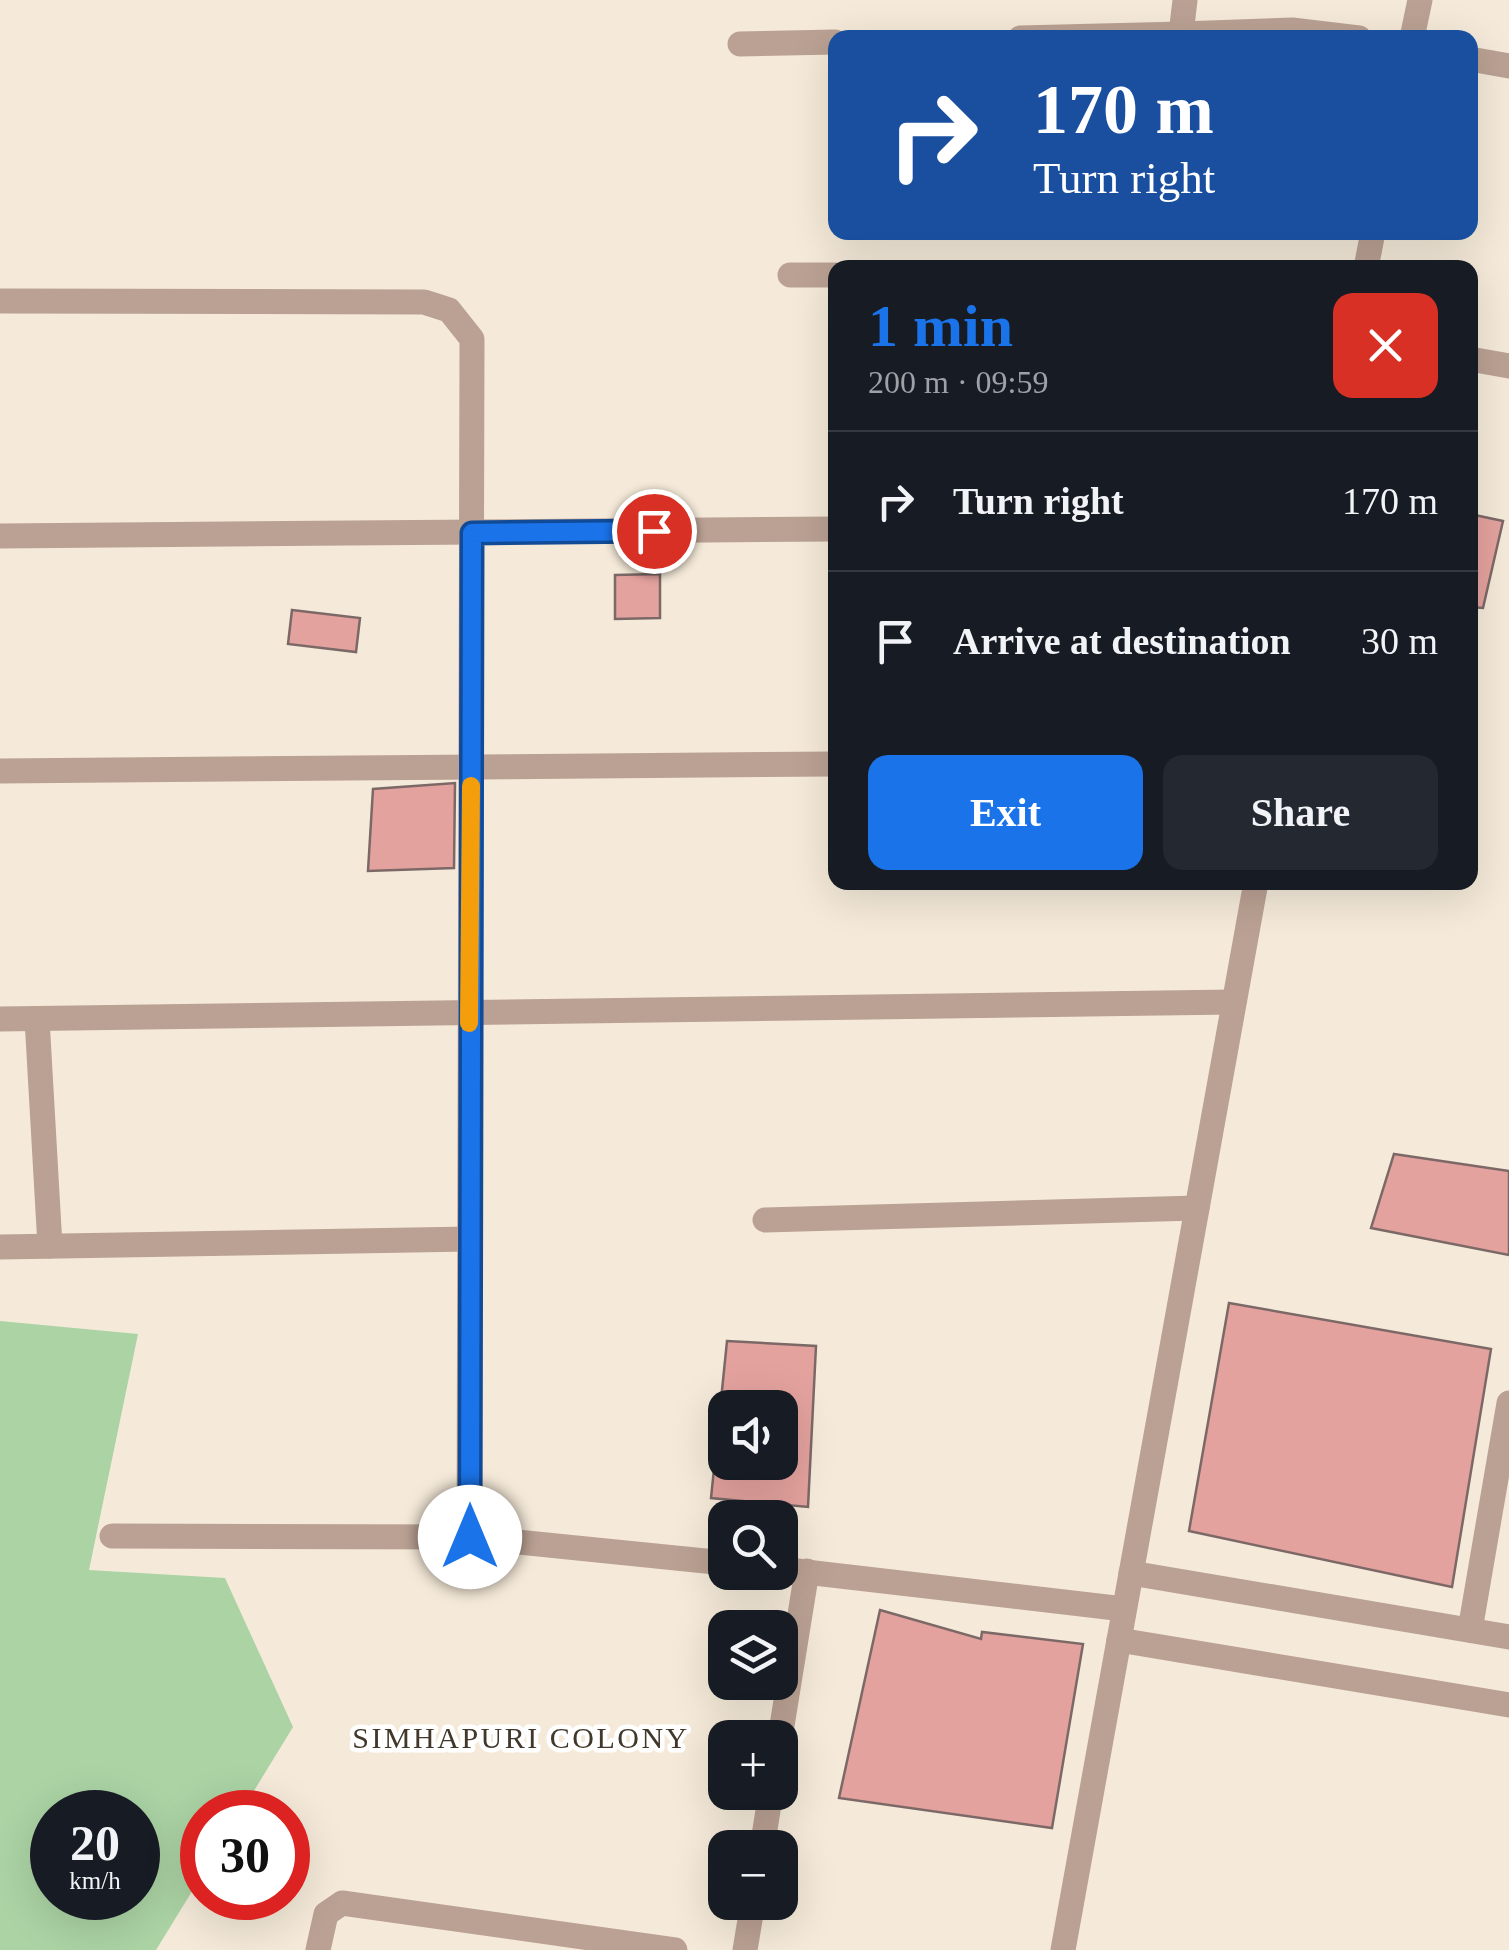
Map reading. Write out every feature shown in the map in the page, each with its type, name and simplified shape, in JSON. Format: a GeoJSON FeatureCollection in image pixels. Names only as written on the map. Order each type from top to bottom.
{"type":"FeatureCollection","features":[{"type":"Feature","properties":{"kind":"street"},"geometry":{"type":"LineString","coordinates":[[1181,30],[1185,0]]}},
{"type":"Feature","properties":{"kind":"street"},"geometry":{"type":"LineString","coordinates":[[1414,30],[1420,0]]}},
{"type":"Feature","properties":{"kind":"street"},"geometry":{"type":"LineString","coordinates":[[740,44],[828,42]]}},
{"type":"Feature","properties":{"kind":"street"},"geometry":{"type":"LineString","coordinates":[[1478,60],[1509,66]]}},
{"type":"Feature","properties":{"kind":"street"},"geometry":{"type":"LineString","coordinates":[[790,275],[828,275]]}},
{"type":"Feature","properties":{"kind":"street"},"geometry":{"type":"LineString","coordinates":[[0,302],[424,302],[450,310],[472,340],[470,1537]]}},
{"type":"Feature","properties":{"kind":"street"},"geometry":{"type":"LineString","coordinates":[[1478,360],[1509,366]]}},
{"type":"Feature","properties":{"kind":"street"},"geometry":{"type":"LineString","coordinates":[[0,536],[828,530]]}},
{"type":"Feature","properties":{"kind":"street"},"geometry":{"type":"LineString","coordinates":[[0,771],[828,764]]}},
{"type":"Feature","properties":{"kind":"street"},"geometry":{"type":"LineString","coordinates":[[1064,1950],[1255,890]]}},
{"type":"Feature","properties":{"kind":"street"},"geometry":{"type":"LineString","coordinates":[[0,1019],[1234,1002]]}},
{"type":"Feature","properties":{"kind":"street"},"geometry":{"type":"LineString","coordinates":[[37,1019],[50,1246]]}},
{"type":"Feature","properties":{"kind":"street"},"geometry":{"type":"LineString","coordinates":[[765,1220],[1197,1208]]}},
{"type":"Feature","properties":{"kind":"street"},"geometry":{"type":"LineString","coordinates":[[0,1247],[470,1239]]}},
{"type":"Feature","properties":{"kind":"street"},"geometry":{"type":"LineString","coordinates":[[1470,1630],[1509,1403]]}},
{"type":"Feature","properties":{"kind":"street"},"geometry":{"type":"LineString","coordinates":[[112,1536],[470,1537],[708,1561]]}},
{"type":"Feature","properties":{"kind":"street"},"geometry":{"type":"LineString","coordinates":[[798,1571],[1124,1609]]}},
{"type":"Feature","properties":{"kind":"street"},"geometry":{"type":"LineString","coordinates":[[783,1720],[807,1572]]}},
{"type":"Feature","properties":{"kind":"street"},"geometry":{"type":"LineString","coordinates":[[1131,1573],[1509,1637]]}},
{"type":"Feature","properties":{"kind":"street"},"geometry":{"type":"LineString","coordinates":[[1119,1640],[1509,1706]]}},
{"type":"Feature","properties":{"kind":"street"},"geometry":{"type":"LineString","coordinates":[[318,1950],[326,1914],[342,1903],[675,1950]]}},
{"type":"Feature","properties":{"kind":"street"},"geometry":{"type":"LineString","coordinates":[[746,1950],[750,1920]]}},
{"type":"Feature","properties":{"kind":"green space"},"geometry":{"type":"Polygon","coordinates":[[[0,1321],[138,1334],[89,1570],[225,1578],[293,1727],[254,1790],[180,1790],[180,1911],[156,1950],[0,1950],[0,1321]]]}},
{"type":"Feature","properties":{"kind":"building"},"geometry":{"type":"Polygon","coordinates":[[[1478,516],[1503,521],[1483,608],[1478,608],[1478,516]]]}},
{"type":"Feature","properties":{"kind":"building"},"geometry":{"type":"Polygon","coordinates":[[[660,574],[660,618],[615,619],[615,575],[660,574]]]}},
{"type":"Feature","properties":{"kind":"building"},"geometry":{"type":"Polygon","coordinates":[[[292,610],[360,618],[356,652],[288,644],[292,610]]]}},
{"type":"Feature","properties":{"kind":"building"},"geometry":{"type":"Polygon","coordinates":[[[455,783],[454,868],[368,871],[373,789],[455,783]]]}},
{"type":"Feature","properties":{"kind":"building"},"geometry":{"type":"Polygon","coordinates":[[[1394,1154],[1509,1171],[1509,1255],[1371,1228],[1394,1154]]]}},
{"type":"Feature","properties":{"kind":"building"},"geometry":{"type":"Polygon","coordinates":[[[1229,1303],[1491,1349],[1452,1587],[1189,1531],[1229,1303]]]}},
{"type":"Feature","properties":{"kind":"building"},"geometry":{"type":"Polygon","coordinates":[[[727,1341],[816,1346],[808,1507],[798,1506],[798,1500],[711,1498],[713,1480],[798,1480],[798,1390],[722,1390],[727,1341]]]}},
{"type":"Feature","properties":{"kind":"building"},"geometry":{"type":"Polygon","coordinates":[[[880,1610],[981,1639],[982,1632],[1083,1644],[1052,1828],[839,1798],[880,1610]]]}},
{"type":"Feature","properties":{"kind":"slow traffic"},"geometry":{"type":"LineString","coordinates":[[469,1023],[471,786]]}},
{"type":"Feature","properties":{"kind":"district","name":"SIMHAPURI COLONY"},"geometry":{"type":"Point","coordinates":[521,1737]}},
{"type":"Feature","properties":{"kind":"route"},"geometry":{"type":"LineString","coordinates":[[470,1537],[472,533],[654,531]]}}]}
